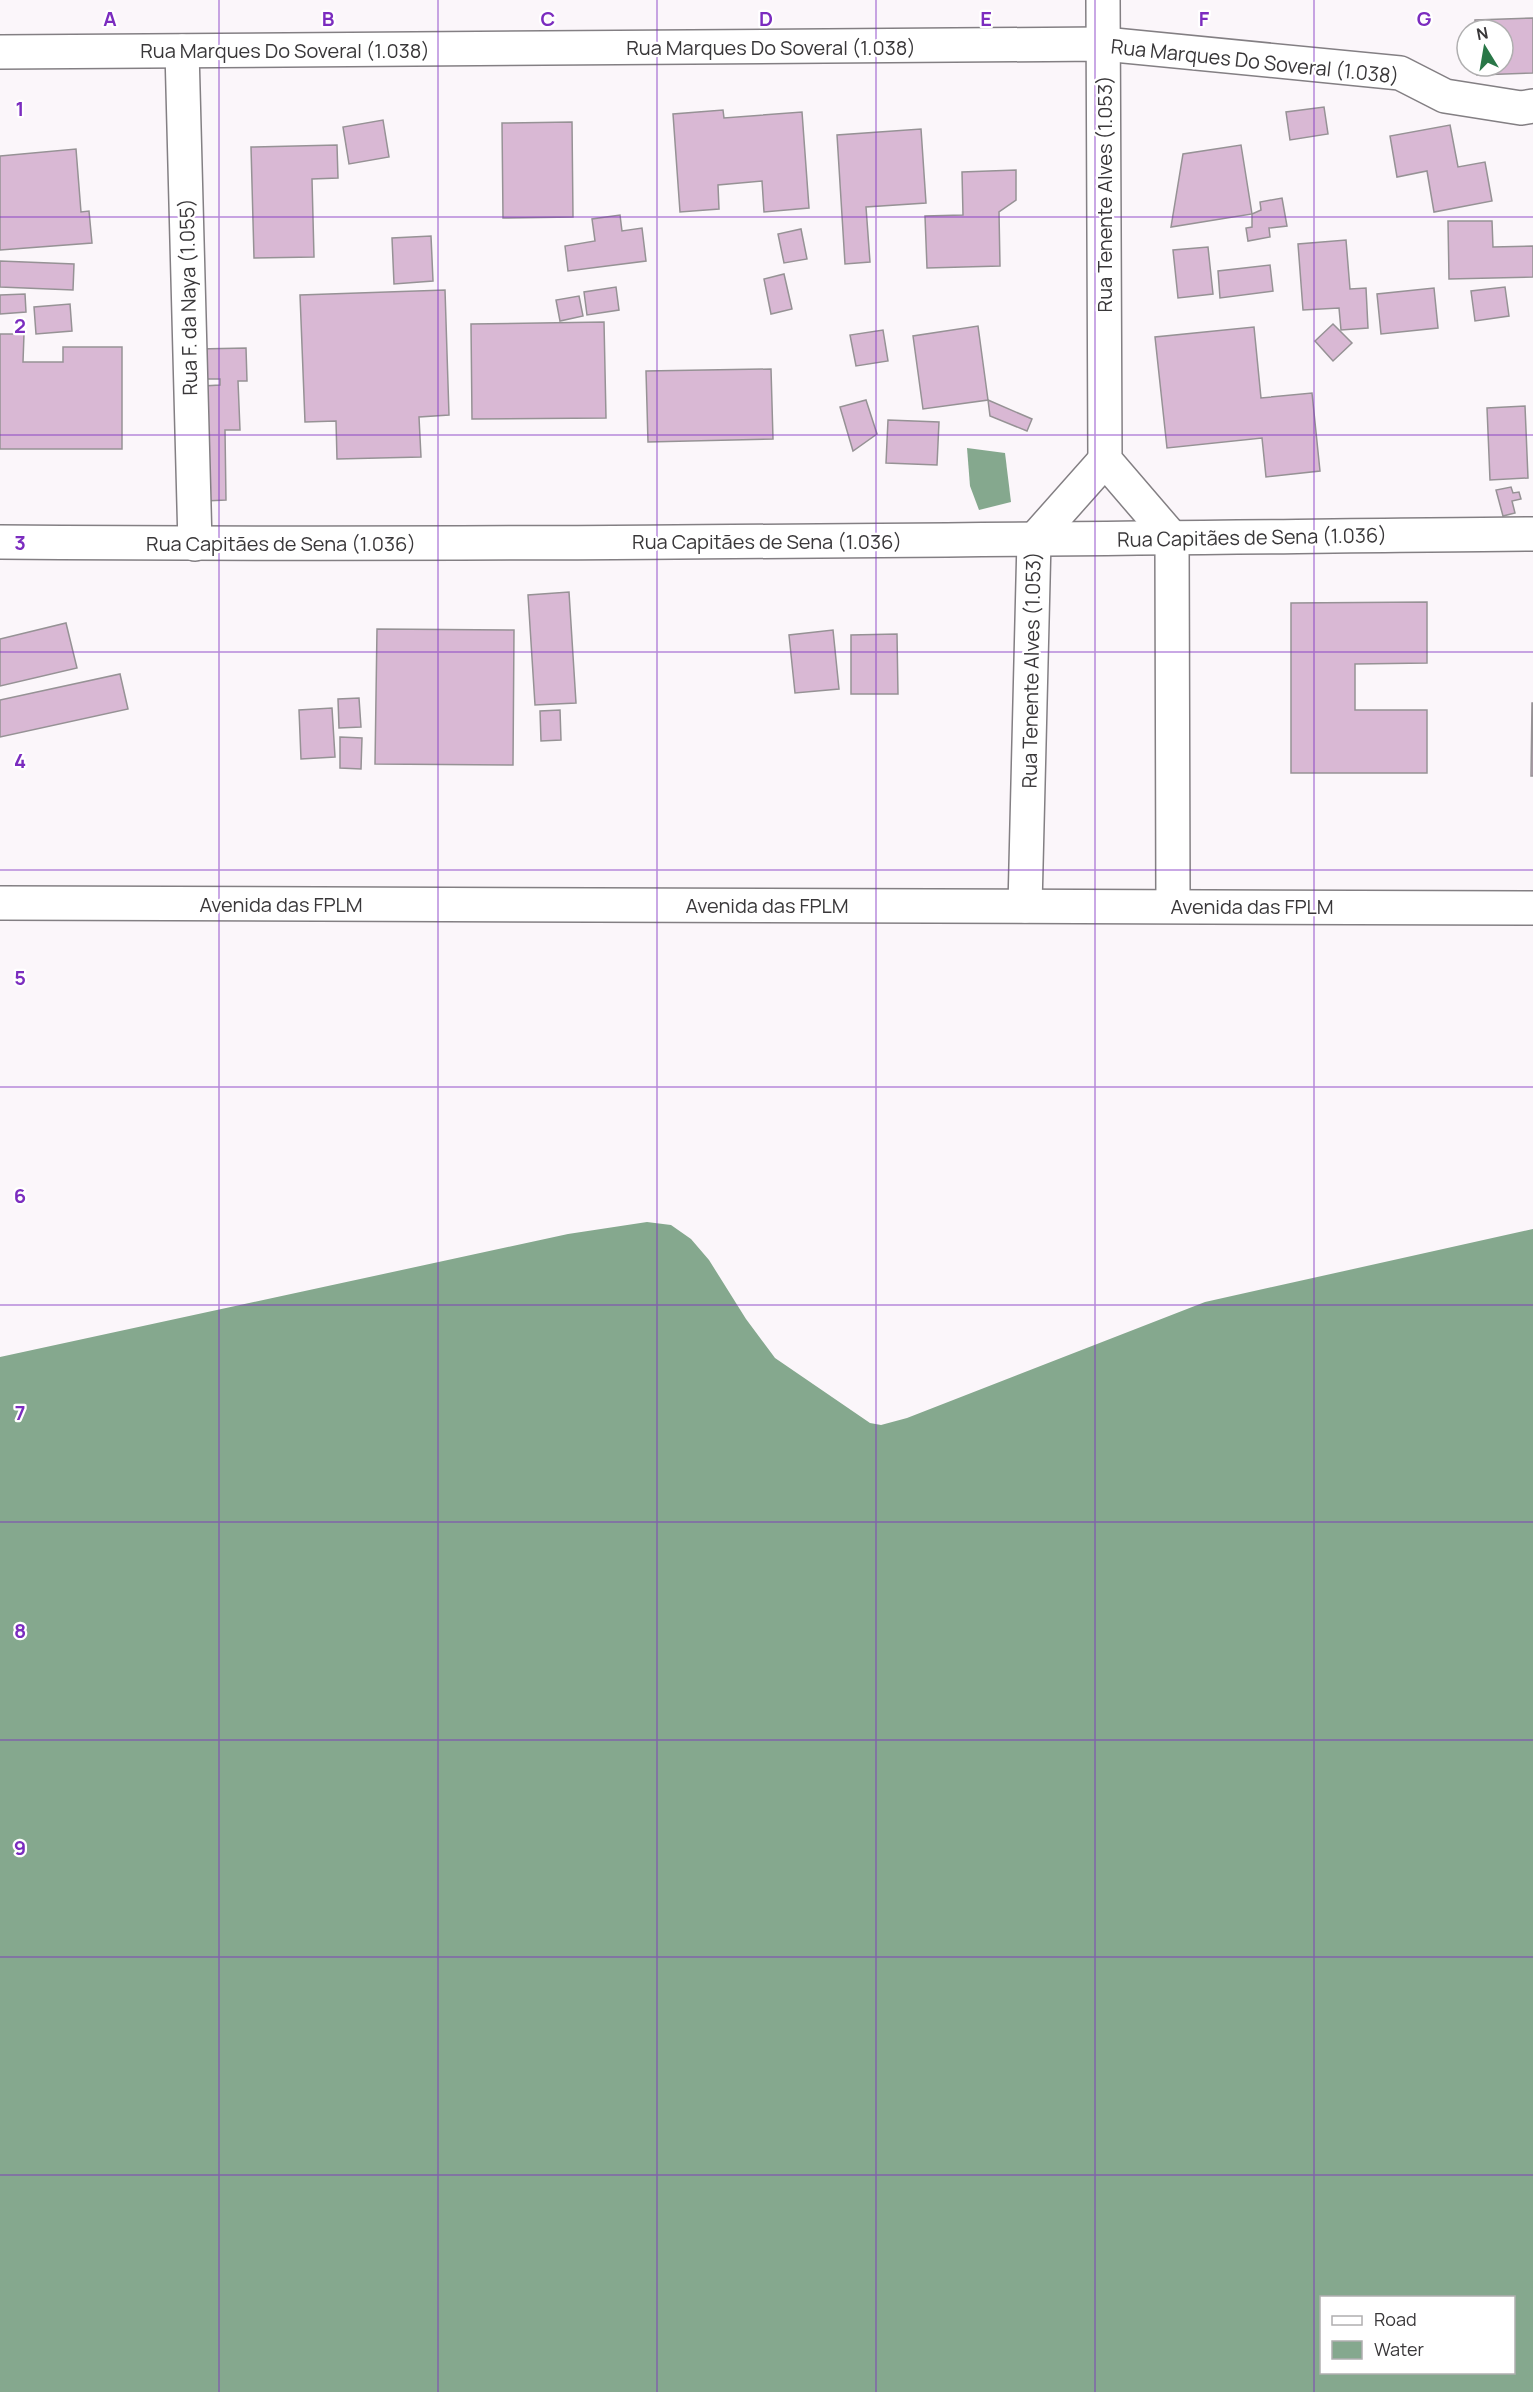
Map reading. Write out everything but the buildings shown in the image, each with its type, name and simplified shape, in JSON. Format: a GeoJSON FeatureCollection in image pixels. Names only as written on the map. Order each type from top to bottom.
{"type":"FeatureCollection","features":[{"type":"Feature","properties":{"kind":"street","name":"Rua Tenente Alves (1.053)"},"geometry":{"type":"LineString","coordinates":[[1025,906],[1034,540],[1105,460],[1103,0]]}},
{"type":"Feature","properties":{"kind":"street","name":"Rua Marques Do Soveral (1.038)"},"geometry":{"type":"LineString","coordinates":[[0,52],[1104,44],[1400,73],[1445,96],[1521,108],[1533,106]]}},
{"type":"Feature","properties":{"kind":"street","name":"Rua F. da Naya (1.055)"},"geometry":{"type":"LineString","coordinates":[[182,51],[195,544]]}},
{"type":"Feature","properties":{"kind":"street"},"geometry":{"type":"LineString","coordinates":[[1105,460],[1172,538],[1173,906]]}},
{"type":"Feature","properties":{"kind":"street","name":"Rua Capitães de Sena (1.036)"},"geometry":{"type":"LineString","coordinates":[[0,542],[195,544],[1034,540],[1533,534]]}},
{"type":"Feature","properties":{"kind":"street","name":"Avenida das FPLM"},"geometry":{"type":"LineString","coordinates":[[0,903],[1533,908]]}},
{"type":"Feature","properties":{"kind":"water"},"geometry":{"type":"Polygon","coordinates":[[[967,448],[1005,453],[1011,502],[979,510],[970,486],[967,448]]]}},
{"type":"Feature","properties":{"kind":"water"},"geometry":{"type":"Polygon","coordinates":[[[647,1222],[671,1225],[691,1239],[709,1260],[746,1319],[775,1358],[870,1423],[881,1425],[907,1418],[1205,1302],[1533,1229],[1533,2392],[0,2392],[0,1357],[568,1234],[647,1222]]]}}]}
